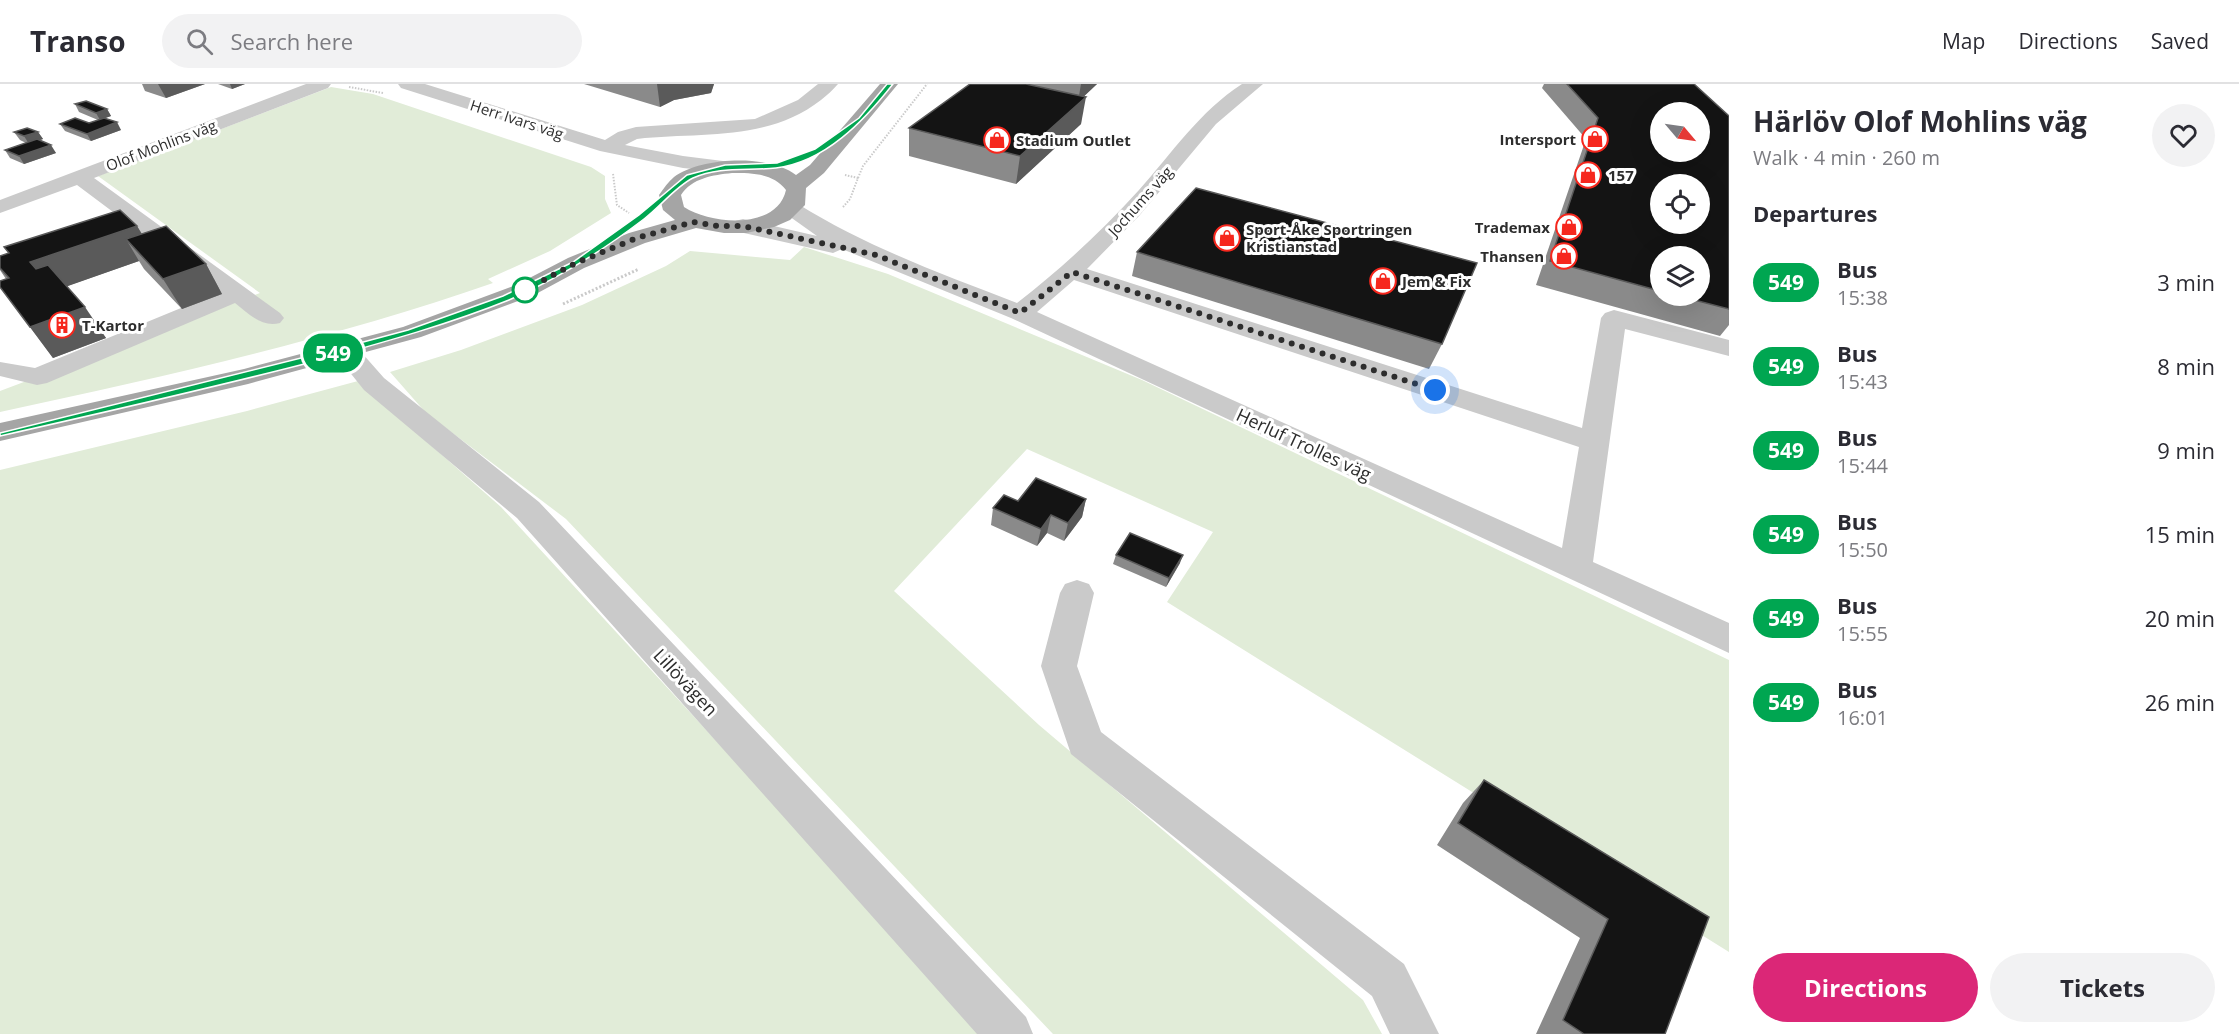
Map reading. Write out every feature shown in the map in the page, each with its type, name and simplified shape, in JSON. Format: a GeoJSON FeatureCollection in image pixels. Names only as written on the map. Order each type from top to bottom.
{"type":"FeatureCollection","features":[{"type":"Feature","properties":{"kind":"main road"},"geometry":{"type":"LineString","coordinates":[[795,186],[817,169],[890,84]]}},
{"type":"Feature","properties":{"kind":"main road"},"geometry":{"type":"LineString","coordinates":[[576,263],[675,189],[703,172],[732,167],[777,166],[801,159],[818,151],[861,120]]}},
{"type":"Feature","properties":{"kind":"main road"},"geometry":{"type":"LineString","coordinates":[[675,189],[674,210],[693,222],[717,226],[743,226],[767,221],[790,209],[797,198],[795,186],[780,174],[754,168]]}},
{"type":"Feature","properties":{"kind":"main road"},"geometry":{"type":"LineString","coordinates":[[0,432],[248,376],[345,350],[470,312],[525,290],[576,263],[637,238],[693,222]]}},
{"type":"Feature","properties":{"kind":"street","name":"Olof Mohlins väg"},"geometry":{"type":"LineString","coordinates":[[0,207],[322,84]]}},
{"type":"Feature","properties":{"kind":"street","name":"Herr Ivars väg"},"geometry":{"type":"LineString","coordinates":[[407,84],[628,153],[660,166],[675,189]]}},
{"type":"Feature","properties":{"kind":"street"},"geometry":{"type":"LineString","coordinates":[[440,94],[466,84]]}},
{"type":"Feature","properties":{"kind":"street"},"geometry":{"type":"LineString","coordinates":[[607,147],[625,136],[636,133],[718,131],[775,120],[801,108],[828,84]]}},
{"type":"Feature","properties":{"kind":"street","name":"Jochums väg"},"geometry":{"type":"LineString","coordinates":[[1020,313],[1072,272],[1101,245],[1210,121],[1236,95],[1254,84]]}},
{"type":"Feature","properties":{"kind":"street","name":"Herr Ivars väg"},"geometry":{"type":"LineString","coordinates":[[628,153],[732,167]]}},
{"type":"Feature","properties":{"kind":"street"},"geometry":{"type":"LineString","coordinates":[[79,177],[271,318]]}},
{"type":"Feature","properties":{"kind":"street","name":"Herluf Trolles väg"},"geometry":{"type":"LineString","coordinates":[[790,209],[833,236],[1020,313],[1729,639]]}},
{"type":"Feature","properties":{"kind":"street","name":"Herluf Trolles väg"},"geometry":{"type":"LineString","coordinates":[[743,226],[876,255]]}},
{"type":"Feature","properties":{"kind":"street"},"geometry":{"type":"LineString","coordinates":[[1072,272],[1594,442]]}},
{"type":"Feature","properties":{"kind":"street"},"geometry":{"type":"LineString","coordinates":[[4,369],[36,377],[239,293]]}},
{"type":"Feature","properties":{"kind":"street"},"geometry":{"type":"LineString","coordinates":[[1575,568],[1614,318],[1729,348]]}},
{"type":"Feature","properties":{"kind":"street","name":"Lillövägen"},"geometry":{"type":"LineString","coordinates":[[345,350],[374,384],[528,510],[1009,1034]]}},
{"type":"Feature","properties":{"kind":"street"},"geometry":{"type":"LineString","coordinates":[[1077,593],[1059,666],[1085,742],[1388,980],[1416,1034]]}},
{"type":"Feature","properties":{"kind":"path"},"geometry":{"type":"LineString","coordinates":[[858,178],[862,166],[927,84]]}},
{"type":"Feature","properties":{"kind":"green space"},"geometry":{"type":"Polygon","coordinates":[[[331,87],[373,94],[591,167],[605,176],[605,199],[611,213],[550,251],[488,279],[493,283],[433,303],[249,355],[0,412],[0,391],[260,293],[98,176],[331,87]]]}},
{"type":"Feature","properties":{"kind":"green space"},"geometry":{"type":"Polygon","coordinates":[[[804,247],[888,274],[1142,380],[1729,660],[1729,952],[1167,602],[1213,532],[1027,449],[894,591],[1039,725],[1363,1000],[1382,1034],[1053,1034],[566,519],[426,413],[390,372],[461,350],[582,305],[666,266],[690,251],[790,260],[804,247]]]}},
{"type":"Feature","properties":{"kind":"green space"},"geometry":{"type":"Polygon","coordinates":[[[358,381],[501,507],[986,1034],[0,1034],[0,470],[247,411],[358,381]]]}},
{"type":"Feature","properties":{"kind":"building"},"geometry":{"type":"Polygon","coordinates":[[[970,84],[1026,84],[1086,97],[1020,156],[909,128],[970,84]]]}},
{"type":"Feature","properties":{"kind":"building"},"geometry":{"type":"Polygon","coordinates":[[[1567,84],[1694,84],[1729,116],[1729,309],[1710,304],[1710,246],[1650,246],[1650,288],[1550,261],[1598,118],[1567,84]]]}},
{"type":"Feature","properties":{"kind":"building"},"geometry":{"type":"Polygon","coordinates":[[[86,101],[107,109],[96,113],[75,104],[86,101]]]}},
{"type":"Feature","properties":{"kind":"building"},"geometry":{"type":"Polygon","coordinates":[[[75,118],[89,123],[104,118],[117,122],[87,134],[60,124],[75,118]]]}},
{"type":"Feature","properties":{"kind":"building"},"geometry":{"type":"Polygon","coordinates":[[[27,128],[38,132],[24,136],[14,132],[27,128]]]}},
{"type":"Feature","properties":{"kind":"building"},"geometry":{"type":"Polygon","coordinates":[[[37,139],[51,145],[19,156],[5,150],[37,139]]]}},
{"type":"Feature","properties":{"kind":"building"},"geometry":{"type":"Polygon","coordinates":[[[1196,188],[1477,263],[1442,344],[1137,252],[1196,188]]]}},
{"type":"Feature","properties":{"kind":"building"},"geometry":{"type":"Polygon","coordinates":[[[120,210],[137,226],[30,262],[36,269],[48,265],[85,307],[30,327],[0,287],[0,281],[9,278],[0,268],[0,256],[9,253],[4,247],[120,210]]]}},
{"type":"Feature","properties":{"kind":"building"},"geometry":{"type":"Polygon","coordinates":[[[166,226],[206,264],[163,279],[126,239],[166,226]]]}},
{"type":"Feature","properties":{"kind":"building"},"geometry":{"type":"Polygon","coordinates":[[[1036,478],[1086,499],[1068,523],[1051,515],[1041,529],[993,508],[1004,495],[1018,501],[1036,478]]]}},
{"type":"Feature","properties":{"kind":"building"},"geometry":{"type":"Polygon","coordinates":[[[1130,533],[1183,555],[1169,578],[1116,555],[1130,533]]]}},
{"type":"Feature","properties":{"kind":"building"},"geometry":{"type":"Polygon","coordinates":[[[1484,780],[1709,917],[1665,1034],[1584,1034],[1563,1020],[1608,919],[1458,823],[1484,780]]]}},
{"type":"Feature","properties":{"kind":"bus line","name":"549"},"geometry":{"type":"LineString","coordinates":[[0,433],[248,376],[412,332],[470,312],[525,290],[576,263],[642,217],[670,195],[676,186],[690,177],[717,169],[777,166],[796,161],[818,151],[861,120],[890,84]]}},
{"type":"Feature","properties":{"kind":"place","name":"Intersport"},"geometry":{"type":"Point","coordinates":[1595,139]}},
{"type":"Feature","properties":{"kind":"place","name":"Stadium Outlet"},"geometry":{"type":"Point","coordinates":[997,140]}},
{"type":"Feature","properties":{"kind":"place","name":"157"},"geometry":{"type":"Point","coordinates":[1588,175]}},
{"type":"Feature","properties":{"kind":"place","name":"Trademax"},"geometry":{"type":"Point","coordinates":[1569,227]}},
{"type":"Feature","properties":{"kind":"place","name":"Sport-Åke Sportringen Kristianstad"},"geometry":{"type":"Point","coordinates":[1227,238]}},
{"type":"Feature","properties":{"kind":"place","name":"Thansen"},"geometry":{"type":"Point","coordinates":[1564,256]}},
{"type":"Feature","properties":{"kind":"place","name":"Jem & Fix"},"geometry":{"type":"Point","coordinates":[1383,281]}},
{"type":"Feature","properties":{"kind":"place","name":"T-Kartor"},"geometry":{"type":"Point","coordinates":[62,325]}},
{"type":"Feature","properties":{"kind":"route"},"geometry":{"type":"LineString","coordinates":[[525,290],[576,263],[637,238],[673,227],[693,222],[726,227],[743,226],[876,255],[1020,313],[1072,272],[1435,390]]}}]}
